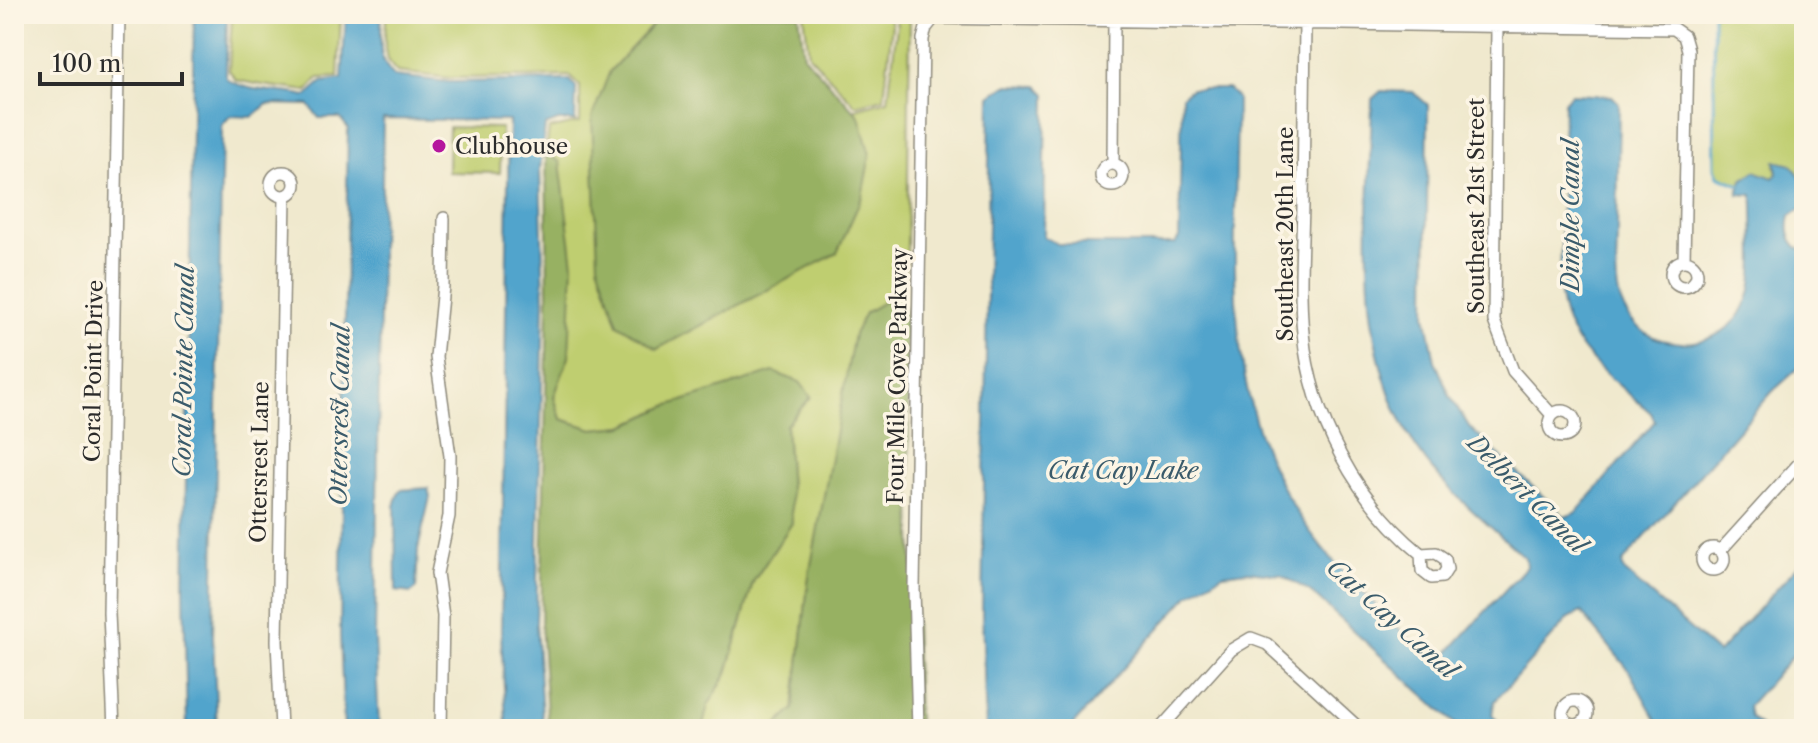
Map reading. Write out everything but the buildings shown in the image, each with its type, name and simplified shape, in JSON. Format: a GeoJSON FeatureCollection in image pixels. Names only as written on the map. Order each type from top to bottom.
{"type":"FeatureCollection","features":[{"type":"Feature","properties":{"kind":"street","name":"Coral Point Drive"},"geometry":{"type":"LineString","coordinates":[[114,729],[109,613],[119,14]]}},
{"type":"Feature","properties":{"kind":"street","name":"Four Mile Cove Parkway"},"geometry":{"type":"LineString","coordinates":[[918,729],[914,589],[923,39],[934,18],[944,16],[1114,19]]}},
{"type":"Feature","properties":{"kind":"street"},"geometry":{"type":"LineString","coordinates":[[1113,164],[1114,19],[1666,28],[1680,32],[1688,50],[1684,261]]}},
{"type":"Feature","properties":{"kind":"street","name":"Southeast 20th Lane"},"geometry":{"type":"LineString","coordinates":[[1305,22],[1301,300],[1309,368],[1322,413],[1347,465],[1383,516],[1421,554]]}},
{"type":"Feature","properties":{"kind":"street","name":"Southeast 21st Street"},"geometry":{"type":"LineString","coordinates":[[1497,26],[1494,321],[1513,371],[1552,415]]}},
{"type":"Feature","properties":{"kind":"street","name":"Ottersrest Lane"},"geometry":{"type":"LineString","coordinates":[[281,729],[277,641],[285,196]]}},
{"type":"Feature","properties":{"kind":"street"},"geometry":{"type":"LineString","coordinates":[[441,729],[443,616],[437,573],[449,516],[450,456],[436,357],[443,286],[444,218]]}},
{"type":"Feature","properties":{"kind":"street"},"geometry":{"type":"LineString","coordinates":[[1721,550],[1804,458]]}},
{"type":"Feature","properties":{"kind":"street"},"geometry":{"type":"LineString","coordinates":[[1161,729],[1231,650],[1251,638],[1267,644],[1360,729]]}},
{"type":"Feature","properties":{"kind":"green space"},"geometry":{"type":"Polygon","coordinates":[[[232,14],[341,14],[338,77],[319,78],[307,91],[236,80],[229,70],[232,14]]]}},
{"type":"Feature","properties":{"kind":"green space"},"geometry":{"type":"Polygon","coordinates":[[[386,14],[663,14],[610,71],[870,155],[855,109],[888,100],[897,25],[894,14],[910,14],[907,254],[900,292],[865,313],[809,576],[794,709],[773,729],[702,729],[707,706],[727,673],[753,582],[792,523],[786,424],[811,397],[667,406],[624,426],[593,429],[561,419],[554,397],[569,356],[560,162],[546,153],[549,129],[580,122],[580,86],[570,76],[450,78],[397,72],[385,51],[386,14]]]}},
{"type":"Feature","properties":{"kind":"green space"},"geometry":{"type":"Polygon","coordinates":[[[663,14],[799,14],[804,56],[859,116],[870,155],[862,197],[837,253],[657,349],[618,324],[598,264],[592,117],[610,71],[663,14]]]}},
{"type":"Feature","properties":{"kind":"green space"},"geometry":{"type":"Polygon","coordinates":[[[804,14],[889,14],[892,25],[884,98],[855,105],[809,55],[804,14]]]}},
{"type":"Feature","properties":{"kind":"green space"},"geometry":{"type":"Polygon","coordinates":[[[1713,14],[1804,14],[1804,182],[1775,167],[1777,174],[1773,178],[1742,180],[1740,185],[1718,176],[1715,168],[1713,14]]]}},
{"type":"Feature","properties":{"kind":"green space"},"geometry":{"type":"Polygon","coordinates":[[[449,127],[501,128],[500,173],[448,172],[449,127]]]}},
{"type":"Feature","properties":{"kind":"green space"},"geometry":{"type":"Polygon","coordinates":[[[546,153],[560,162],[573,264],[569,356],[554,397],[561,419],[593,429],[624,426],[667,406],[773,372],[800,382],[811,397],[786,425],[792,523],[753,582],[727,673],[708,706],[702,729],[548,729],[541,624],[548,302],[546,153]]]}},
{"type":"Feature","properties":{"kind":"green space"},"geometry":{"type":"Polygon","coordinates":[[[899,293],[905,312],[918,721],[899,729],[773,729],[794,709],[809,576],[854,334],[865,313],[899,293]]]}},
{"type":"Feature","properties":{"kind":"water"},"geometry":{"type":"Polygon","coordinates":[[[194,14],[227,14],[226,78],[244,87],[306,96],[322,82],[342,79],[346,14],[381,14],[382,54],[394,76],[450,82],[570,80],[576,87],[575,121],[558,121],[545,126],[540,169],[544,302],[536,624],[543,729],[506,729],[501,633],[509,121],[383,119],[375,639],[379,729],[344,729],[340,635],[348,128],[340,118],[319,118],[309,105],[267,104],[252,117],[230,116],[222,125],[213,637],[217,729],[187,729],[184,592],[194,14]]]}},
{"type":"Feature","properties":{"kind":"water"},"geometry":{"type":"Polygon","coordinates":[[[1006,85],[1038,86],[1046,94],[1044,237],[1057,244],[1175,244],[1179,238],[1182,96],[1191,89],[1228,89],[1237,98],[1236,300],[1242,362],[1256,422],[1279,480],[1314,536],[1399,629],[1441,660],[1527,566],[1525,558],[1460,498],[1425,460],[1401,420],[1384,377],[1374,333],[1369,287],[1372,99],[1381,91],[1413,92],[1428,105],[1426,315],[1435,361],[1450,396],[1470,428],[1565,517],[1576,513],[1655,421],[1651,413],[1606,374],[1581,347],[1564,313],[1560,294],[1564,102],[1571,94],[1612,96],[1619,103],[1618,291],[1630,319],[1645,332],[1663,340],[1683,343],[1703,340],[1722,332],[1737,318],[1748,300],[1754,263],[1753,195],[1738,194],[1742,180],[1755,171],[1773,178],[1777,174],[1775,161],[1792,165],[1804,182],[1804,207],[1790,216],[1789,227],[1792,241],[1804,252],[1804,363],[1772,392],[1622,563],[1624,571],[1718,653],[1804,559],[1804,643],[1748,706],[1750,717],[1764,729],[1661,729],[1628,669],[1581,612],[1569,618],[1495,701],[1492,714],[1503,729],[1461,729],[1311,592],[1281,575],[1247,571],[1223,574],[1189,595],[1069,729],[986,729],[982,614],[990,96],[1006,85]]]}},
{"type":"Feature","properties":{"kind":"water"},"geometry":{"type":"Polygon","coordinates":[[[428,488],[430,497],[418,549],[416,589],[411,593],[396,591],[395,502],[400,490],[428,488]]]}},
{"type":"Feature","properties":{"kind":"waterway"},"geometry":{"type":"LineString","coordinates":[[1713,14],[1715,168],[1718,176],[1740,185]]}},
{"type":"Feature","properties":{"kind":"place","name":"Clubhouse"},"geometry":{"type":"Point","coordinates":[439,146]}},
{"type":"Feature","properties":{"kind":"water label","name":"Dimple Canal"},"geometry":{"type":"Point","coordinates":[1571,215]}},
{"type":"Feature","properties":{"kind":"water label","name":"Coral Pointe Canal"},"geometry":{"type":"Point","coordinates":[184,371]}},
{"type":"Feature","properties":{"kind":"water label","name":"Ottersrest Canal"},"geometry":{"type":"Point","coordinates":[340,415]}},
{"type":"Feature","properties":{"kind":"water label","name":"Cat Cay Lake"},"geometry":{"type":"Point","coordinates":[1123,471]}},
{"type":"Feature","properties":{"kind":"water label","name":"Delbert Canal"},"geometry":{"type":"Point","coordinates":[1527,494]}},
{"type":"Feature","properties":{"kind":"water label","name":"Cat Cay Canal"},"geometry":{"type":"Point","coordinates":[1392,619]}}]}
